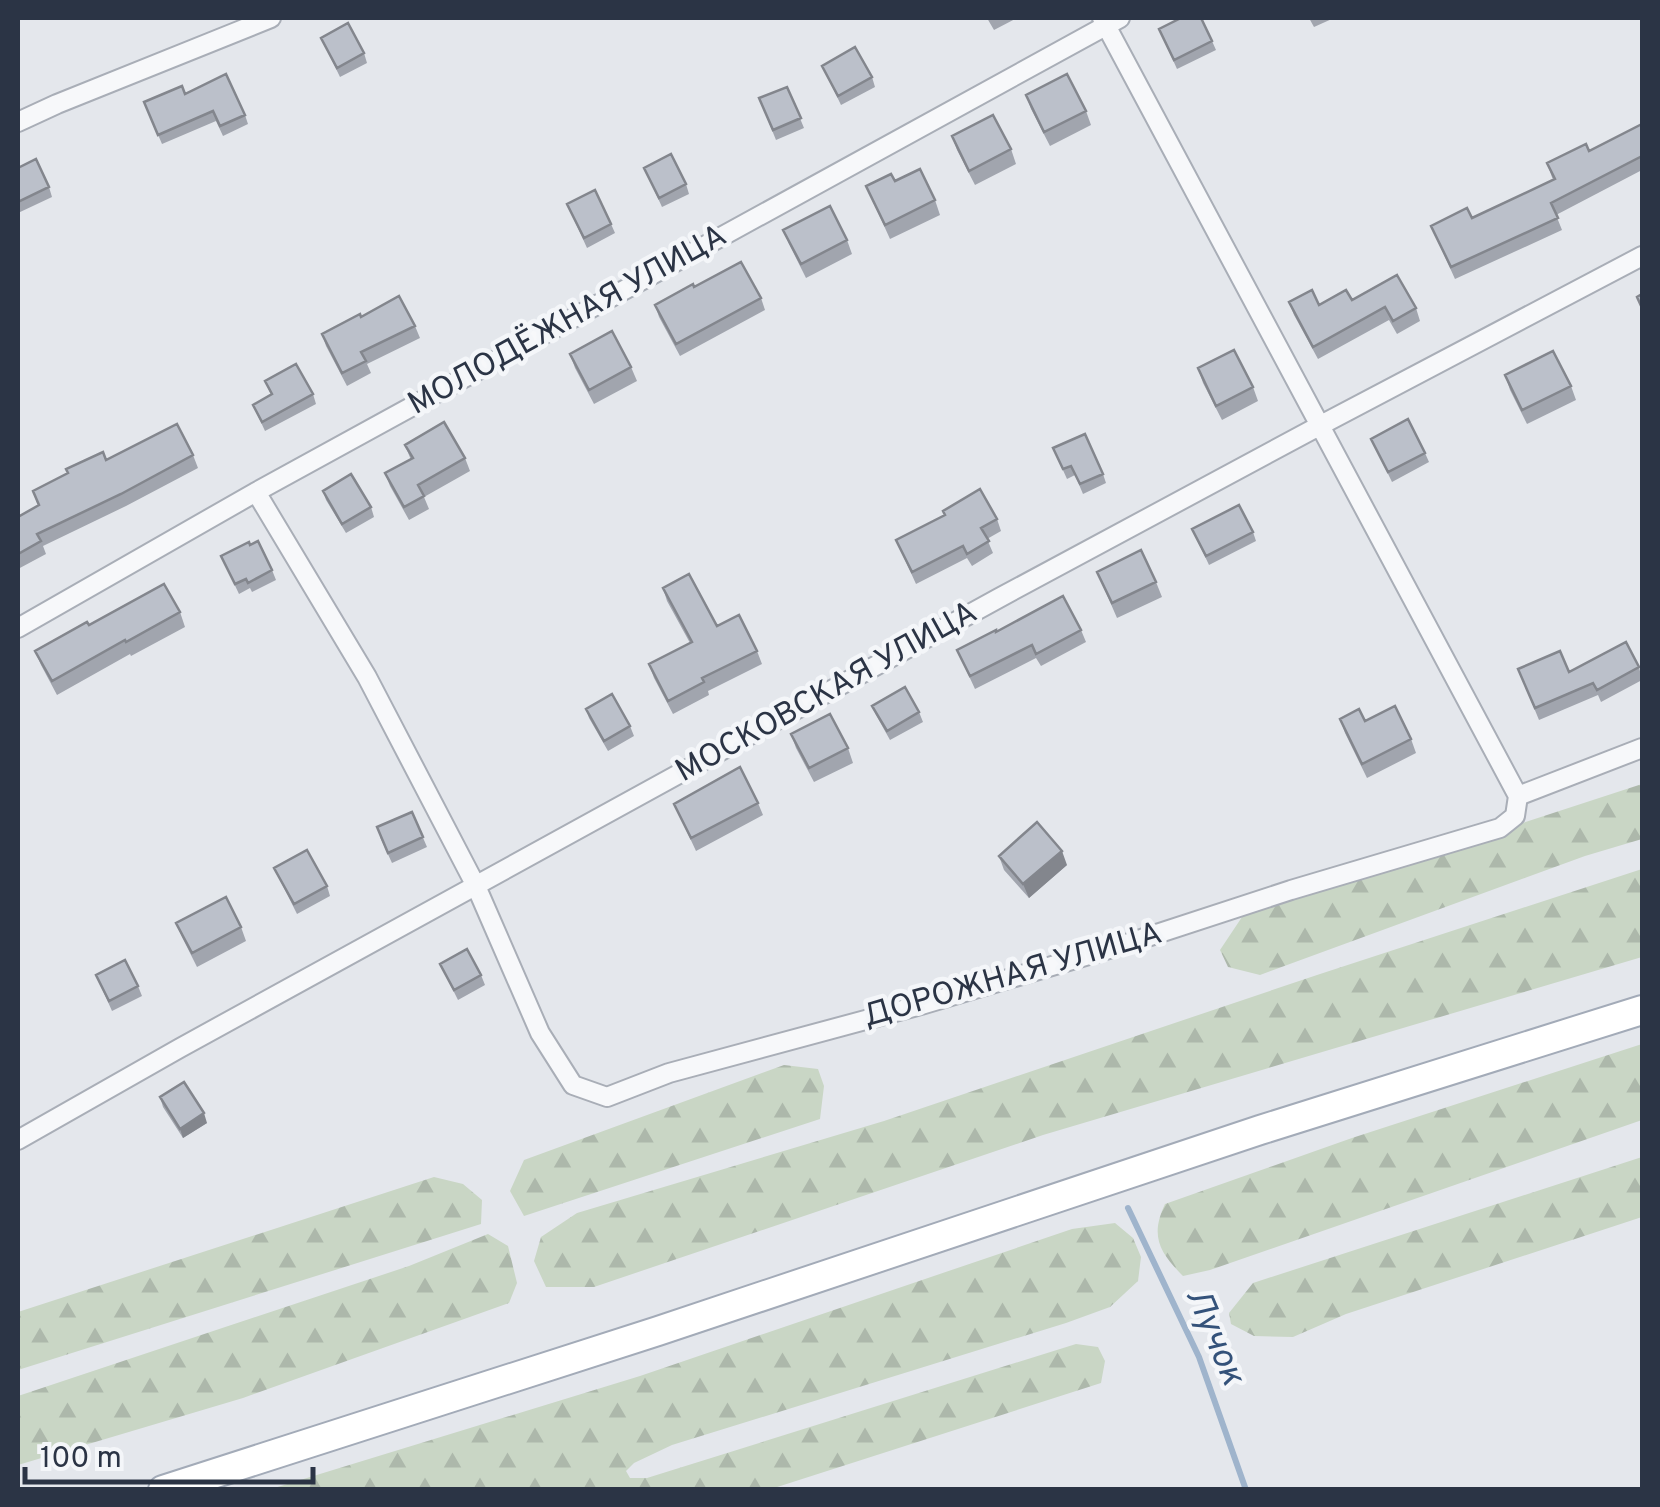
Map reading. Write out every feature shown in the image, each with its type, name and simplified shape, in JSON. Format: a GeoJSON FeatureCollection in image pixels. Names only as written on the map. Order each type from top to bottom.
{"type":"FeatureCollection","features":[{"type":"Feature","properties":{"kind":"main road"},"geometry":{"type":"LineString","coordinates":[[163,1490],[658,1331],[1260,1130],[1642,1010]]}},
{"type":"Feature","properties":{"kind":"street"},"geometry":{"type":"LineString","coordinates":[[18,122],[272,18]]}},
{"type":"Feature","properties":{"kind":"street"},"geometry":{"type":"LineString","coordinates":[[1109,20],[1319,426],[1518,796],[1642,748]]}},
{"type":"Feature","properties":{"kind":"street","name":"МОЛОДЁЖНАЯ УЛИЦА"},"geometry":{"type":"LineString","coordinates":[[18,628],[1109,20]]}},
{"type":"Feature","properties":{"kind":"street","name":"МОСКОВСКАЯ УЛИЦА"},"geometry":{"type":"LineString","coordinates":[[18,1140],[999,598],[1642,256]]}},
{"type":"Feature","properties":{"kind":"street","name":"ДОРОЖНАЯ УЛИЦА"},"geometry":{"type":"LineString","coordinates":[[256,492],[367,677],[476,886],[540,1033],[572,1085],[607,1097],[669,1073],[940,999],[1500,828],[1515,816],[1518,796]]}},
{"type":"Feature","properties":{"kind":"green space"},"geometry":{"type":"Polygon","coordinates":[[[1642,784],[1642,839],[1585,856],[1260,975],[1228,967],[1220,950],[1244,914],[1642,784]]]}},
{"type":"Feature","properties":{"kind":"green space"},"geometry":{"type":"Polygon","coordinates":[[[1642,869],[1642,957],[1043,1135],[594,1287],[546,1287],[534,1261],[541,1237],[577,1213],[884,1121],[1642,869]]]}},
{"type":"Feature","properties":{"kind":"green space"},"geometry":{"type":"Polygon","coordinates":[[[1642,1044],[1642,1120],[1210,1270],[1183,1276],[1159,1243],[1158,1225],[1165,1204],[1352,1138],[1642,1044]]]}},
{"type":"Feature","properties":{"kind":"green space"},"geometry":{"type":"Polygon","coordinates":[[[784,1065],[818,1069],[824,1086],[820,1119],[524,1216],[510,1191],[524,1160],[784,1065]]]}},
{"type":"Feature","properties":{"kind":"green space"},"geometry":{"type":"Polygon","coordinates":[[[1642,1157],[1642,1217],[1346,1314],[1293,1337],[1254,1336],[1231,1324],[1229,1313],[1253,1283],[1642,1157]]]}},
{"type":"Feature","properties":{"kind":"green space"},"geometry":{"type":"Polygon","coordinates":[[[434,1177],[463,1184],[482,1200],[481,1224],[18,1370],[18,1312],[434,1177]]]}},
{"type":"Feature","properties":{"kind":"green space"},"geometry":{"type":"Polygon","coordinates":[[[1115,1223],[1133,1238],[1141,1257],[1138,1281],[1110,1307],[672,1445],[634,1463],[626,1471],[630,1478],[647,1478],[1076,1344],[1098,1347],[1105,1361],[1101,1383],[771,1489],[271,1489],[640,1376],[1072,1229],[1115,1223]]]}},
{"type":"Feature","properties":{"kind":"green space"},"geometry":{"type":"Polygon","coordinates":[[[488,1234],[508,1246],[517,1283],[509,1303],[243,1398],[18,1465],[18,1396],[409,1266],[488,1234]]]}},
{"type":"Feature","properties":{"kind":"building"},"geometry":{"type":"Polygon","coordinates":[[[1181,18],[1201,18],[1212,41],[1174,60],[1159,29],[1181,18]]]}},
{"type":"Feature","properties":{"kind":"building"},"geometry":{"type":"Polygon","coordinates":[[[348,23],[364,53],[337,68],[321,38],[348,23]]]}},
{"type":"Feature","properties":{"kind":"building"},"geometry":{"type":"Polygon","coordinates":[[[855,47],[872,77],[838,96],[822,66],[855,47]]]}},
{"type":"Feature","properties":{"kind":"building"},"geometry":{"type":"Polygon","coordinates":[[[226,74],[245,115],[220,126],[213,111],[158,135],[144,102],[182,86],[185,94],[226,74]]]}},
{"type":"Feature","properties":{"kind":"building"},"geometry":{"type":"Polygon","coordinates":[[[1067,74],[1086,111],[1044,132],[1026,95],[1067,74]]]}},
{"type":"Feature","properties":{"kind":"building"},"geometry":{"type":"Polygon","coordinates":[[[787,87],[801,118],[773,130],[759,98],[787,87]]]}},
{"type":"Feature","properties":{"kind":"building"},"geometry":{"type":"Polygon","coordinates":[[[993,115],[1011,149],[969,171],[952,136],[993,115]]]}},
{"type":"Feature","properties":{"kind":"building"},"geometry":{"type":"Polygon","coordinates":[[[1642,124],[1642,156],[1551,203],[1558,218],[1451,267],[1431,226],[1467,208],[1472,218],[1555,179],[1547,163],[1586,144],[1589,151],[1642,124]]]}},
{"type":"Feature","properties":{"kind":"building"},"geometry":{"type":"Polygon","coordinates":[[[671,154],[686,184],[659,198],[644,168],[671,154]]]}},
{"type":"Feature","properties":{"kind":"building"},"geometry":{"type":"Polygon","coordinates":[[[36,159],[49,187],[18,202],[18,168],[36,159]]]}},
{"type":"Feature","properties":{"kind":"building"},"geometry":{"type":"Polygon","coordinates":[[[920,169],[935,200],[885,225],[866,186],[891,174],[895,181],[920,169]]]}},
{"type":"Feature","properties":{"kind":"building"},"geometry":{"type":"Polygon","coordinates":[[[595,190],[611,224],[584,238],[567,204],[595,190]]]}},
{"type":"Feature","properties":{"kind":"building"},"geometry":{"type":"Polygon","coordinates":[[[830,206],[847,240],[801,264],[783,230],[830,206]]]}},
{"type":"Feature","properties":{"kind":"building"},"geometry":{"type":"Polygon","coordinates":[[[741,262],[761,298],[676,344],[655,305],[741,262]]]}},
{"type":"Feature","properties":{"kind":"building"},"geometry":{"type":"Polygon","coordinates":[[[1397,275],[1416,308],[1393,321],[1385,307],[1313,347],[1289,302],[1312,290],[1319,305],[1346,290],[1352,300],[1397,275]]]}},
{"type":"Feature","properties":{"kind":"building"},"geometry":{"type":"Polygon","coordinates":[[[399,296],[415,326],[361,352],[366,361],[342,373],[322,334],[399,296]]]}},
{"type":"Feature","properties":{"kind":"building"},"geometry":{"type":"Polygon","coordinates":[[[612,331],[631,367],[589,390],[570,354],[612,331]]]}},
{"type":"Feature","properties":{"kind":"building"},"geometry":{"type":"Polygon","coordinates":[[[1234,350],[1253,387],[1216,406],[1198,368],[1234,350]]]}},
{"type":"Feature","properties":{"kind":"building"},"geometry":{"type":"Polygon","coordinates":[[[1553,351],[1571,386],[1522,410],[1505,375],[1553,351]]]}},
{"type":"Feature","properties":{"kind":"building"},"geometry":{"type":"Polygon","coordinates":[[[296,364],[313,394],[262,422],[253,405],[272,394],[265,381],[296,364]]]}},
{"type":"Feature","properties":{"kind":"building"},"geometry":{"type":"Polygon","coordinates":[[[1408,419],[1425,453],[1388,472],[1371,439],[1408,419]]]}},
{"type":"Feature","properties":{"kind":"building"},"geometry":{"type":"Polygon","coordinates":[[[444,422],[465,458],[418,485],[424,496],[404,507],[385,473],[413,458],[405,445],[444,422]]]}},
{"type":"Feature","properties":{"kind":"building"},"geometry":{"type":"Polygon","coordinates":[[[177,424],[193,455],[37,534],[41,541],[18,554],[18,517],[39,505],[33,491],[68,473],[66,469],[103,452],[106,460],[177,424]]]}},
{"type":"Feature","properties":{"kind":"building"},"geometry":{"type":"Polygon","coordinates":[[[1085,434],[1103,474],[1080,484],[1071,466],[1063,469],[1053,448],[1085,434]]]}},
{"type":"Feature","properties":{"kind":"building"},"geometry":{"type":"Polygon","coordinates":[[[351,474],[371,507],[342,524],[323,491],[351,474]]]}},
{"type":"Feature","properties":{"kind":"building"},"geometry":{"type":"Polygon","coordinates":[[[980,489],[997,519],[981,528],[989,541],[967,554],[963,546],[912,572],[896,540],[945,515],[943,511],[980,489]]]}},
{"type":"Feature","properties":{"kind":"building"},"geometry":{"type":"Polygon","coordinates":[[[1239,505],[1253,532],[1206,556],[1192,529],[1239,505]]]}},
{"type":"Feature","properties":{"kind":"building"},"geometry":{"type":"Polygon","coordinates":[[[258,541],[272,570],[248,583],[246,579],[235,584],[221,556],[258,541]]]}},
{"type":"Feature","properties":{"kind":"building"},"geometry":{"type":"Polygon","coordinates":[[[1141,550],[1156,582],[1112,603],[1097,572],[1141,550]]]}},
{"type":"Feature","properties":{"kind":"building"},"geometry":{"type":"Polygon","coordinates":[[[689,574],[717,626],[739,615],[757,651],[702,678],[704,682],[668,701],[649,664],[692,642],[663,588],[689,574]]]}},
{"type":"Feature","properties":{"kind":"building"},"geometry":{"type":"Polygon","coordinates":[[[164,584],[180,612],[52,681],[35,651],[164,584]]]}},
{"type":"Feature","properties":{"kind":"building"},"geometry":{"type":"Polygon","coordinates":[[[1063,596],[1081,630],[1036,654],[1032,645],[970,676],[957,650],[1063,596]]]}},
{"type":"Feature","properties":{"kind":"building"},"geometry":{"type":"Polygon","coordinates":[[[1626,642],[1639,667],[1597,690],[1593,683],[1535,708],[1518,669],[1560,651],[1569,672],[1626,642]]]}},
{"type":"Feature","properties":{"kind":"building"},"geometry":{"type":"Polygon","coordinates":[[[905,687],[919,712],[887,731],[872,706],[905,687]]]}},
{"type":"Feature","properties":{"kind":"building"},"geometry":{"type":"Polygon","coordinates":[[[612,694],[630,726],[604,741],[586,709],[612,694]]]}},
{"type":"Feature","properties":{"kind":"building"},"geometry":{"type":"Polygon","coordinates":[[[1395,706],[1411,739],[1362,764],[1340,719],[1359,709],[1365,721],[1395,706]]]}},
{"type":"Feature","properties":{"kind":"building"},"geometry":{"type":"Polygon","coordinates":[[[830,714],[848,748],[809,768],[791,734],[830,714]]]}},
{"type":"Feature","properties":{"kind":"building"},"geometry":{"type":"Polygon","coordinates":[[[740,767],[758,803],[691,838],[674,804],[740,767]]]}},
{"type":"Feature","properties":{"kind":"building"},"geometry":{"type":"Polygon","coordinates":[[[412,812],[423,837],[388,853],[377,827],[412,812]]]}},
{"type":"Feature","properties":{"kind":"building"},"geometry":{"type":"Polygon","coordinates":[[[1037,822],[1062,851],[1023,884],[999,856],[1037,822]]]}},
{"type":"Feature","properties":{"kind":"building"},"geometry":{"type":"Polygon","coordinates":[[[307,850],[327,886],[294,904],[274,868],[307,850]]]}},
{"type":"Feature","properties":{"kind":"building"},"geometry":{"type":"Polygon","coordinates":[[[226,897],[241,927],[192,953],[176,923],[226,897]]]}},
{"type":"Feature","properties":{"kind":"building"},"geometry":{"type":"Polygon","coordinates":[[[467,949],[481,975],[454,990],[440,964],[467,949]]]}},
{"type":"Feature","properties":{"kind":"building"},"geometry":{"type":"Polygon","coordinates":[[[125,960],[138,986],[109,1001],[96,975],[125,960]]]}},
{"type":"Feature","properties":{"kind":"building"},"geometry":{"type":"Polygon","coordinates":[[[184,1082],[204,1113],[180,1129],[160,1097],[184,1082]]]}},
{"type":"Feature","properties":{"kind":"waterway","name":"Лучок"},"geometry":{"type":"LineString","coordinates":[[1128,1208],[1199,1357],[1246,1490]]}}]}
